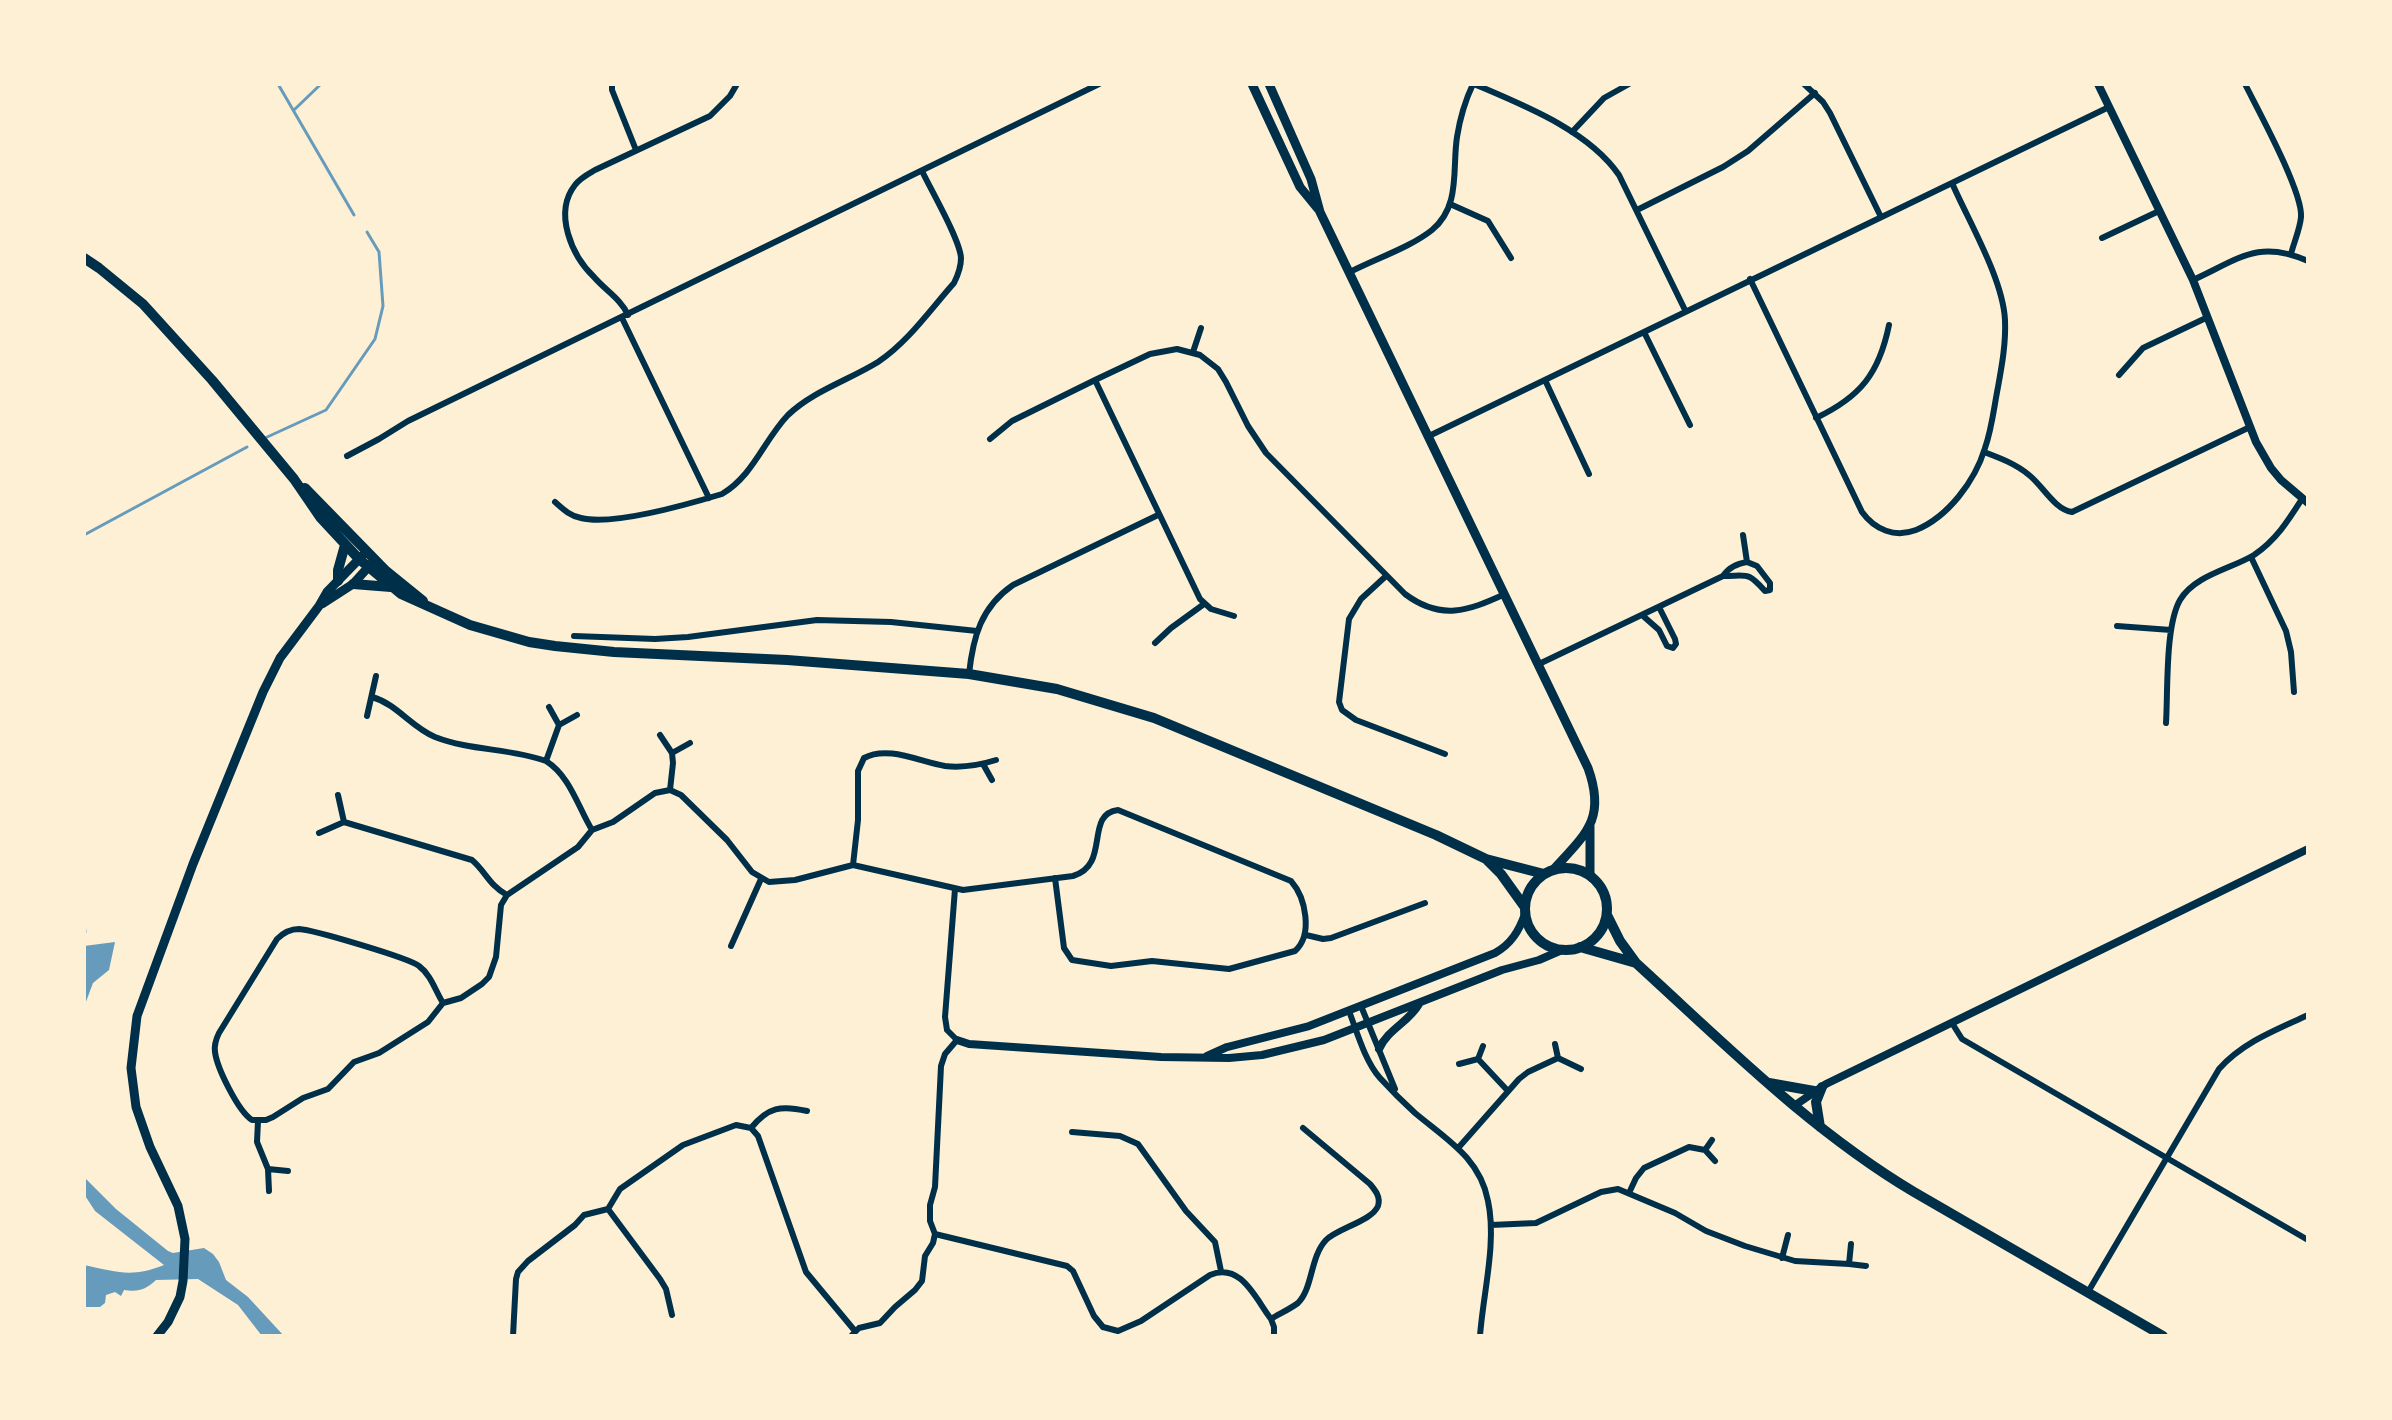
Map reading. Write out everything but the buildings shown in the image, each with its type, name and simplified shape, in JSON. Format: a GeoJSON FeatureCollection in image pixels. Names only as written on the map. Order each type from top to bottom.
{"type":"FeatureCollection","features":[{"type":"Feature","properties":{"kind":"main road"},"geometry":{"type":"LineString","coordinates":[[1252,84],[1300,187],[1320,212]]}},
{"type":"Feature","properties":{"kind":"main road"},"geometry":{"type":"LineString","coordinates":[[1269,84],[1311,179],[1320,212],[1591,777],[1596,806],[1590,826],[1590,876]]}},
{"type":"Feature","properties":{"kind":"main road"},"geometry":{"type":"LineString","coordinates":[[84,258],[143,304],[212,380],[294,479],[320,517],[345,545],[363,555]]}},
{"type":"Feature","properties":{"kind":"main road"},"geometry":{"type":"LineString","coordinates":[[294,479],[312,494],[391,587],[411,599],[489,632],[555,646],[614,652],[787,660],[969,674],[1057,689],[1154,718],[1436,835],[1486,859],[1549,871],[1570,868],[1590,876],[1605,895],[1607,915],[1615,933],[1636,963],[1820,1127],[1876,1169],[2163,1336]]}},
{"type":"Feature","properties":{"kind":"main road"},"geometry":{"type":"LineString","coordinates":[[338,581],[345,545]]}},
{"type":"Feature","properties":{"kind":"main road"},"geometry":{"type":"LineString","coordinates":[[157,1336],[176,1307],[183,1281],[185,1248],[178,1206],[150,1147],[136,1107],[131,1068],[137,1016],[255,708],[280,658],[327,592],[363,555]]}},
{"type":"Feature","properties":{"kind":"main road"},"geometry":{"type":"LineString","coordinates":[[319,606],[353,584],[372,564]]}},
{"type":"Feature","properties":{"kind":"main road"},"geometry":{"type":"LineString","coordinates":[[372,564],[427,605]]}},
{"type":"Feature","properties":{"kind":"main road"},"geometry":{"type":"LineString","coordinates":[[353,584],[391,587]]}},
{"type":"Feature","properties":{"kind":"main road"},"geometry":{"type":"LineString","coordinates":[[1524,910],[1528,891],[1590,826]]}},
{"type":"Feature","properties":{"kind":"main road"},"geometry":{"type":"LineString","coordinates":[[1486,859],[1501,874],[1524,910],[1529,927],[1548,946],[1562,950],[1580,947],[1596,937],[1607,915]]}},
{"type":"Feature","properties":{"kind":"main road"},"geometry":{"type":"LineString","coordinates":[[1580,947],[1636,963]]}},
{"type":"Feature","properties":{"kind":"main road"},"geometry":{"type":"LineString","coordinates":[[1768,1083],[1818,1089],[1816,1102],[1820,1127]]}},
{"type":"Feature","properties":{"kind":"street"},"geometry":{"type":"LineString","coordinates":[[612,84],[636,150]]}},
{"type":"Feature","properties":{"kind":"street"},"geometry":{"type":"LineString","coordinates":[[709,498],[625,316],[623,305],[592,276],[577,255],[569,235],[565,211],[570,193],[582,177],[710,116],[737,84]]}},
{"type":"Feature","properties":{"kind":"street"},"geometry":{"type":"LineString","coordinates":[[1350,272],[1432,229],[1441,219],[1454,189],[1458,132],[1465,102],[1474,84],[1526,106],[1572,132],[1612,164],[1685,310]]}},
{"type":"Feature","properties":{"kind":"street"},"geometry":{"type":"LineString","coordinates":[[1572,132],[1604,98],[1629,84]]}},
{"type":"Feature","properties":{"kind":"street"},"geometry":{"type":"LineString","coordinates":[[1804,84],[1830,113],[1881,217]]}},
{"type":"Feature","properties":{"kind":"street"},"geometry":{"type":"LineString","coordinates":[[2098,84],[2193,280],[2250,427],[2271,468],[2305,501],[2280,533],[2251,557],[2198,582],[2180,600],[2171,630],[2166,723]]}},
{"type":"Feature","properties":{"kind":"street"},"geometry":{"type":"LineString","coordinates":[[2245,84],[2275,144],[2300,205],[2301,219],[2291,254]]}},
{"type":"Feature","properties":{"kind":"street"},"geometry":{"type":"LineString","coordinates":[[347,456],[408,421],[1094,85]]}},
{"type":"Feature","properties":{"kind":"street"},"geometry":{"type":"LineString","coordinates":[[1637,210],[1748,151],[1815,93]]}},
{"type":"Feature","properties":{"kind":"street"},"geometry":{"type":"LineString","coordinates":[[1429,436],[2109,107]]}},
{"type":"Feature","properties":{"kind":"street"},"geometry":{"type":"LineString","coordinates":[[555,502],[579,518],[608,521],[709,498],[734,487],[778,428],[802,404],[878,362],[903,343],[954,283],[959,273],[961,255],[922,171]]}},
{"type":"Feature","properties":{"kind":"street"},"geometry":{"type":"LineString","coordinates":[[1750,279],[1862,512],[1876,527],[1907,533],[1939,516],[1967,483],[1984,452],[2003,358],[2005,317],[2002,298],[1952,183]]}},
{"type":"Feature","properties":{"kind":"street"},"geometry":{"type":"LineString","coordinates":[[1450,204],[1488,221],[1511,258]]}},
{"type":"Feature","properties":{"kind":"street"},"geometry":{"type":"LineString","coordinates":[[2102,238],[2159,211]]}},
{"type":"Feature","properties":{"kind":"street"},"geometry":{"type":"LineString","coordinates":[[2193,280],[2259,251],[2278,251],[2308,261]]}},
{"type":"Feature","properties":{"kind":"street"},"geometry":{"type":"LineString","coordinates":[[2119,375],[2143,348],[2208,317]]}},
{"type":"Feature","properties":{"kind":"street"},"geometry":{"type":"LineString","coordinates":[[1816,418],[1852,398],[1862,388],[1879,361],[1889,325]]}},
{"type":"Feature","properties":{"kind":"street"},"geometry":{"type":"LineString","coordinates":[[1193,352],[1201,328]]}},
{"type":"Feature","properties":{"kind":"street"},"geometry":{"type":"LineString","coordinates":[[1644,332],[1690,425]]}},
{"type":"Feature","properties":{"kind":"street"},"geometry":{"type":"LineString","coordinates":[[990,439],[1012,421],[1159,351],[1177,349],[1193,352],[1213,363],[1222,375],[1248,426],[1266,453],[1414,601],[1437,610],[1469,609],[1505,594]]}},
{"type":"Feature","properties":{"kind":"street"},"geometry":{"type":"LineString","coordinates":[[1095,380],[1196,593],[1211,609],[1234,616]]}},
{"type":"Feature","properties":{"kind":"street"},"geometry":{"type":"LineString","coordinates":[[1545,380],[1589,474]]}},
{"type":"Feature","properties":{"kind":"street"},"geometry":{"type":"LineString","coordinates":[[1984,452],[2028,473],[2061,508],[2072,512],[2250,427]]}},
{"type":"Feature","properties":{"kind":"street"},"geometry":{"type":"LineString","coordinates":[[969,674],[977,631],[993,602],[1013,585],[1158,515]]}},
{"type":"Feature","properties":{"kind":"street"},"geometry":{"type":"LineString","coordinates":[[1743,535],[1747,562]]}},
{"type":"Feature","properties":{"kind":"street"},"geometry":{"type":"LineString","coordinates":[[2251,557],[2286,631],[2294,692]]}},
{"type":"Feature","properties":{"kind":"street"},"geometry":{"type":"LineString","coordinates":[[1723,576],[1728,570],[1747,562],[1757,566],[1770,583],[1770,590],[1776,599]]}},
{"type":"Feature","properties":{"kind":"street"},"geometry":{"type":"LineString","coordinates":[[1539,664],[1723,576],[1749,575],[1765,591],[1770,590]]}},
{"type":"Feature","properties":{"kind":"street"},"geometry":{"type":"LineString","coordinates":[[1386,576],[1361,599],[1349,619],[1339,695],[1342,710],[1356,720],[1445,754]]}},
{"type":"Feature","properties":{"kind":"street"},"geometry":{"type":"LineString","coordinates":[[1155,643],[1204,604]]}},
{"type":"Feature","properties":{"kind":"street"},"geometry":{"type":"LineString","coordinates":[[1642,615],[1659,630],[1667,646],[1673,648],[1675,639],[1659,607]]}},
{"type":"Feature","properties":{"kind":"street"},"geometry":{"type":"LineString","coordinates":[[574,636],[688,637],[817,620],[891,622],[977,631]]}},
{"type":"Feature","properties":{"kind":"street"},"geometry":{"type":"LineString","coordinates":[[2117,626],[2171,630]]}},
{"type":"Feature","properties":{"kind":"street"},"geometry":{"type":"LineString","coordinates":[[367,716],[376,676]]}},
{"type":"Feature","properties":{"kind":"street"},"geometry":{"type":"LineString","coordinates":[[372,697],[387,702],[416,726],[434,736],[460,745],[546,761],[565,779],[592,830]]}},
{"type":"Feature","properties":{"kind":"street"},"geometry":{"type":"LineString","coordinates":[[549,707],[559,725]]}},
{"type":"Feature","properties":{"kind":"street"},"geometry":{"type":"LineString","coordinates":[[1335,714],[1342,710]]}},
{"type":"Feature","properties":{"kind":"street"},"geometry":{"type":"LineString","coordinates":[[546,761],[559,725],[577,715]]}},
{"type":"Feature","properties":{"kind":"street"},"geometry":{"type":"LineString","coordinates":[[660,735],[672,753],[670,790]]}},
{"type":"Feature","properties":{"kind":"street"},"geometry":{"type":"LineString","coordinates":[[672,753],[690,743]]}},
{"type":"Feature","properties":{"kind":"street"},"geometry":{"type":"LineString","coordinates":[[853,865],[858,820],[858,771],[864,758],[876,754],[943,765],[983,764],[996,760]]}},
{"type":"Feature","properties":{"kind":"street"},"geometry":{"type":"LineString","coordinates":[[983,764],[992,780]]}},
{"type":"Feature","properties":{"kind":"street"},"geometry":{"type":"LineString","coordinates":[[443,1003],[431,978],[418,965],[400,957],[296,929],[283,933],[277,939],[219,1033],[215,1047],[218,1062],[240,1109],[252,1120],[273,1117],[303,1098],[328,1089],[354,1062],[379,1053],[428,1022],[443,1003],[469,994],[489,977],[496,957],[501,905],[507,895],[578,847],[592,830],[613,822],[655,793],[670,790],[681,795],[761,879],[777,883],[853,865],[955,889],[1079,875],[1094,860],[1103,818],[1109,812],[1118,810],[1291,881],[1300,895],[1306,935],[1295,951],[1229,969],[1152,961],[1111,966],[1078,962],[1072,960],[1064,948],[1055,878]]}},
{"type":"Feature","properties":{"kind":"street"},"geometry":{"type":"LineString","coordinates":[[338,795],[344,822]]}},
{"type":"Feature","properties":{"kind":"street"},"geometry":{"type":"LineString","coordinates":[[319,833],[344,822],[472,860],[479,865],[490,884],[507,895]]}},
{"type":"Feature","properties":{"kind":"street"},"geometry":{"type":"LineString","coordinates":[[1794,1106],[1818,1089],[2308,849]]}},
{"type":"Feature","properties":{"kind":"street"},"geometry":{"type":"LineString","coordinates":[[731,946],[761,879]]}},
{"type":"Feature","properties":{"kind":"street"},"geometry":{"type":"LineString","coordinates":[[955,889],[945,1017],[947,1030],[957,1040],[969,1044],[1146,1056],[1245,1057],[1279,1052],[1324,1040],[1502,970],[1562,950]]}},
{"type":"Feature","properties":{"kind":"street"},"geometry":{"type":"LineString","coordinates":[[1306,935],[1331,938],[1425,903]]}},
{"type":"Feature","properties":{"kind":"street"},"geometry":{"type":"LineString","coordinates":[[1206,1056],[1349,1011],[1495,953],[1513,938],[1524,910]]}},
{"type":"Feature","properties":{"kind":"street"},"geometry":{"type":"LineString","coordinates":[[1379,1049],[1386,1035],[1414,1014],[1419,1003]]}},
{"type":"Feature","properties":{"kind":"street"},"geometry":{"type":"LineString","coordinates":[[1361,1006],[1397,1093]]}},
{"type":"Feature","properties":{"kind":"street"},"geometry":{"type":"LineString","coordinates":[[1349,1011],[1379,1077],[1415,1113],[1459,1147],[1484,1185],[1491,1225],[1480,1336]]}},
{"type":"Feature","properties":{"kind":"street"},"geometry":{"type":"LineString","coordinates":[[2088,1292],[2219,1069],[2231,1054],[2308,1015]]}},
{"type":"Feature","properties":{"kind":"street"},"geometry":{"type":"LineString","coordinates":[[1952,1023],[1962,1039],[2308,1240]]}},
{"type":"Feature","properties":{"kind":"street"},"geometry":{"type":"LineString","coordinates":[[513,1336],[516,1279],[522,1267],[584,1215],[608,1209],[620,1189],[683,1145],[736,1125],[751,1128],[758,1136],[806,1272],[853,1333],[880,1323],[919,1286],[925,1256],[933,1243],[935,1234],[930,1221],[930,1205],[935,1187],[941,1066],[945,1054],[957,1040]]}},
{"type":"Feature","properties":{"kind":"street"},"geometry":{"type":"LineString","coordinates":[[1555,1044],[1558,1058]]}},
{"type":"Feature","properties":{"kind":"street"},"geometry":{"type":"LineString","coordinates":[[1478,1059],[1483,1046]]}},
{"type":"Feature","properties":{"kind":"street"},"geometry":{"type":"LineString","coordinates":[[1459,1147],[1507,1090],[1528,1072],[1558,1058]]}},
{"type":"Feature","properties":{"kind":"street"},"geometry":{"type":"LineString","coordinates":[[1558,1058],[1581,1069]]}},
{"type":"Feature","properties":{"kind":"street"},"geometry":{"type":"LineString","coordinates":[[1478,1059],[1507,1090]]}},
{"type":"Feature","properties":{"kind":"street"},"geometry":{"type":"LineString","coordinates":[[1459,1064],[1478,1059]]}},
{"type":"Feature","properties":{"kind":"street"},"geometry":{"type":"LineString","coordinates":[[751,1128],[770,1111],[793,1108],[807,1111]]}},
{"type":"Feature","properties":{"kind":"street"},"geometry":{"type":"LineString","coordinates":[[258,1121],[257,1142],[268,1169],[269,1191]]}},
{"type":"Feature","properties":{"kind":"street"},"geometry":{"type":"LineString","coordinates":[[1271,1319],[1298,1303],[1322,1245],[1330,1237],[1370,1215],[1379,1201],[1376,1190],[1370,1184],[1303,1128]]}},
{"type":"Feature","properties":{"kind":"street"},"geometry":{"type":"LineString","coordinates":[[1072,1132],[1120,1136],[1138,1144],[1186,1211],[1215,1242],[1221,1271]]}},
{"type":"Feature","properties":{"kind":"street"},"geometry":{"type":"LineString","coordinates":[[1705,1150],[1712,1140]]}},
{"type":"Feature","properties":{"kind":"street"},"geometry":{"type":"LineString","coordinates":[[1629,1193],[1644,1168],[1689,1147],[1705,1150],[1715,1161]]}},
{"type":"Feature","properties":{"kind":"street"},"geometry":{"type":"LineString","coordinates":[[268,1169],[288,1171]]}},
{"type":"Feature","properties":{"kind":"street"},"geometry":{"type":"LineString","coordinates":[[1491,1225],[1536,1223],[1608,1189],[1629,1193],[1675,1213],[1706,1231],[1782,1258],[1866,1266]]}},
{"type":"Feature","properties":{"kind":"street"},"geometry":{"type":"LineString","coordinates":[[608,1209],[660,1279],[666,1289],[672,1315]]}},
{"type":"Feature","properties":{"kind":"street"},"geometry":{"type":"LineString","coordinates":[[935,1234],[1067,1266],[1073,1271],[1094,1316],[1103,1327],[1118,1331],[1141,1321],[1210,1275],[1221,1271],[1236,1274],[1271,1319],[1274,1336]]}},
{"type":"Feature","properties":{"kind":"street"},"geometry":{"type":"LineString","coordinates":[[1782,1258],[1788,1235]]}},
{"type":"Feature","properties":{"kind":"street"},"geometry":{"type":"LineString","coordinates":[[1849,1264],[1851,1244]]}},
{"type":"Feature","properties":{"kind":"street"},"geometry":{"type":"LineString","coordinates":[[1097,1336],[1103,1327]]}},
{"type":"Feature","properties":{"kind":"water"},"geometry":{"type":"Polygon","coordinates":[[[115,942],[109,970],[93,983],[84,1007],[84,946],[115,942]]]}},
{"type":"Feature","properties":{"kind":"water"},"geometry":{"type":"Polygon","coordinates":[[[84,1177],[116,1209],[168,1251],[173,1253],[204,1248],[213,1254],[226,1280],[248,1297],[284,1336],[262,1336],[238,1305],[198,1279],[156,1280],[142,1290],[124,1290],[121,1296],[115,1292],[106,1295],[105,1303],[100,1307],[84,1307],[84,1265],[133,1273],[164,1265],[95,1211],[84,1194],[84,1177]]]}},
{"type":"Feature","properties":{"kind":"waterway"},"geometry":{"type":"LineString","coordinates":[[278,84],[354,215]]}},
{"type":"Feature","properties":{"kind":"waterway"},"geometry":{"type":"LineString","coordinates":[[295,109],[321,84]]}},
{"type":"Feature","properties":{"kind":"waterway"},"geometry":{"type":"LineString","coordinates":[[265,438],[326,410],[375,339],[383,306],[379,252],[367,232]]}},
{"type":"Feature","properties":{"kind":"waterway"},"geometry":{"type":"LineString","coordinates":[[84,535],[247,447]]}},
{"type":"Feature","properties":{"kind":"waterway"},"geometry":{"type":"LineString","coordinates":[[84,924],[85,932]]}}]}
